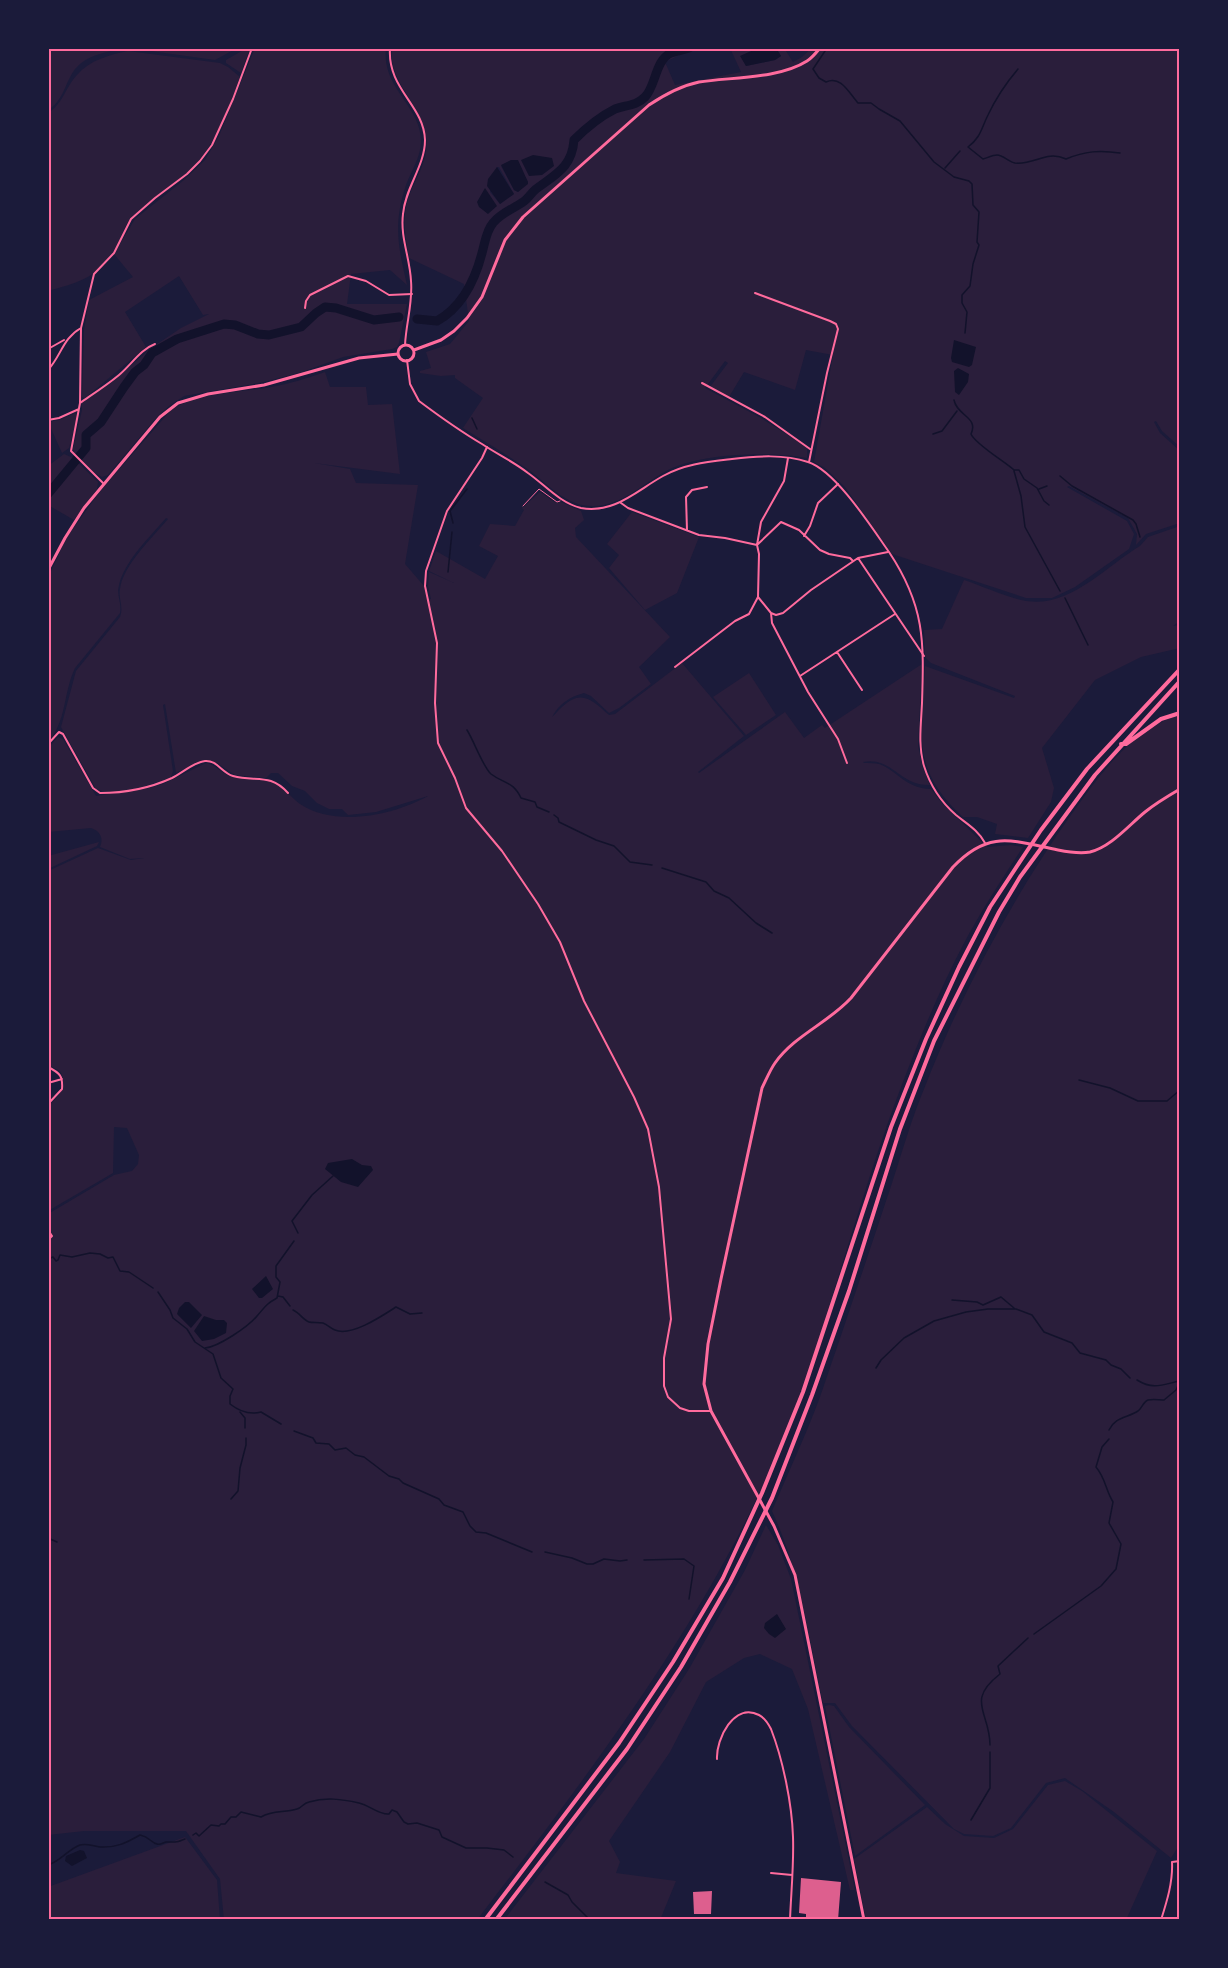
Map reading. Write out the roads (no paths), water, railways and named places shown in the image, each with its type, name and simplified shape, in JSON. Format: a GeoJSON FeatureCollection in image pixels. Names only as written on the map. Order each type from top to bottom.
{"type":"FeatureCollection","features":[{"type":"Feature","properties":{"kind":"highway"},"geometry":{"type":"LineString","coordinates":[[485,1920],[619,1743],[673,1662],[723,1578],[762,1493],[803,1392],[891,1127],[917,1061],[959,966],[990,907],[1041,830],[1087,769],[1180,669]]}},
{"type":"Feature","properties":{"kind":"highway"},"geometry":{"type":"LineString","coordinates":[[496,1920],[627,1749],[681,1666],[730,1582],[772,1498],[849,1291],[900,1130],[934,1041],[994,921],[1020,877],[1095,775],[1180,681]]}},
{"type":"Feature","properties":{"kind":"highway"},"geometry":{"type":"LineString","coordinates":[[1121,744],[1126,744],[1161,719],[1180,712]]}},
{"type":"Feature","properties":{"kind":"main road"},"geometry":{"type":"LineString","coordinates":[[414,350],[447,337],[467,318],[482,297],[505,240],[523,217],[649,105],[666,94],[690,84],[752,76],[799,66],[810,60],[820,48]]}},
{"type":"Feature","properties":{"kind":"main road"},"geometry":{"type":"LineString","coordinates":[[398,354],[400,348],[405,345],[409,345],[414,350]]}},
{"type":"Feature","properties":{"kind":"main road"},"geometry":{"type":"LineString","coordinates":[[398,354],[402,360],[407,360],[413,357],[414,350]]}},
{"type":"Feature","properties":{"kind":"main road"},"geometry":{"type":"LineString","coordinates":[[48,570],[64,538],[84,508],[160,417],[178,403],[189,398],[264,385],[359,358],[398,354]]}},
{"type":"Feature","properties":{"kind":"main road"},"geometry":{"type":"LineString","coordinates":[[864,1920],[795,1575],[774,1526],[711,1411],[704,1384],[708,1344],[762,1088],[774,1064],[792,1044],[845,1005],[953,867],[971,850],[985,843],[999,840],[1075,853],[1090,852],[1180,789]]}},
{"type":"Feature","properties":{"kind":"street"},"geometry":{"type":"LineString","coordinates":[[104,484],[71,451],[80,403],[81,328],[94,274],[114,253],[131,219],[187,174],[212,145],[233,99],[252,48]]}},
{"type":"Feature","properties":{"kind":"street"},"geometry":{"type":"LineString","coordinates":[[390,48],[389,60],[392,72],[420,120],[425,138],[424,154],[408,189],[402,215],[402,233],[410,268],[412,294],[405,345]]}},
{"type":"Feature","properties":{"kind":"street"},"geometry":{"type":"LineString","coordinates":[[305,308],[310,295],[348,276],[366,281],[389,295],[412,294]]}},
{"type":"Feature","properties":{"kind":"street"},"geometry":{"type":"LineString","coordinates":[[754,293],[836,324],[838,329],[809,462]]}},
{"type":"Feature","properties":{"kind":"street"},"geometry":{"type":"LineString","coordinates":[[48,349],[81,328]]}},
{"type":"Feature","properties":{"kind":"street"},"geometry":{"type":"LineString","coordinates":[[48,370],[56,361],[67,339]]}},
{"type":"Feature","properties":{"kind":"street"},"geometry":{"type":"LineString","coordinates":[[80,403],[135,361],[146,347],[155,344]]}},
{"type":"Feature","properties":{"kind":"street"},"geometry":{"type":"LineString","coordinates":[[407,360],[410,384],[418,401],[529,474],[564,500],[581,508],[598,509],[621,503],[674,470],[697,463],[745,457],[788,458],[809,462],[823,471],[838,484],[888,552],[905,580],[921,628],[924,656],[920,745],[924,766],[932,787],[943,802],[980,835],[985,843]]}},
{"type":"Feature","properties":{"kind":"street"},"geometry":{"type":"LineString","coordinates":[[702,383],[765,417],[810,449]]}},
{"type":"Feature","properties":{"kind":"street"},"geometry":{"type":"LineString","coordinates":[[48,420],[79,409]]}},
{"type":"Feature","properties":{"kind":"street"},"geometry":{"type":"LineString","coordinates":[[487,447],[447,511],[426,571],[425,586],[437,643],[435,703],[438,743],[466,808],[502,851],[538,904],[560,942],[584,1001],[648,1129],[659,1187],[671,1319],[664,1358],[664,1386],[669,1397],[680,1408],[689,1411],[711,1411]]}},
{"type":"Feature","properties":{"kind":"street"},"geometry":{"type":"LineString","coordinates":[[675,667],[735,621],[749,614],[758,597],[759,554],[757,545],[761,522],[784,481],[788,458]]}},
{"type":"Feature","properties":{"kind":"street"},"geometry":{"type":"LineString","coordinates":[[804,536],[818,503],[838,484]]}},
{"type":"Feature","properties":{"kind":"street"},"geometry":{"type":"LineString","coordinates":[[687,530],[686,497],[692,490],[707,488]]}},
{"type":"Feature","properties":{"kind":"street"},"geometry":{"type":"LineString","coordinates":[[621,503],[628,508],[699,535],[757,545]]}},
{"type":"Feature","properties":{"kind":"street"},"geometry":{"type":"LineString","coordinates":[[757,545],[781,522],[799,530],[820,550],[850,558],[853,561]]}},
{"type":"Feature","properties":{"kind":"street"},"geometry":{"type":"LineString","coordinates":[[771,614],[783,613],[811,590],[858,558],[888,552]]}},
{"type":"Feature","properties":{"kind":"street"},"geometry":{"type":"LineString","coordinates":[[858,558],[924,656]]}},
{"type":"Feature","properties":{"kind":"street"},"geometry":{"type":"LineString","coordinates":[[758,597],[771,614],[772,623],[838,740],[847,763]]}},
{"type":"Feature","properties":{"kind":"street"},"geometry":{"type":"LineString","coordinates":[[800,676],[895,614]]}},
{"type":"Feature","properties":{"kind":"street"},"geometry":{"type":"LineString","coordinates":[[837,652],[862,690]]}},
{"type":"Feature","properties":{"kind":"street"},"geometry":{"type":"LineString","coordinates":[[48,744],[59,732],[63,735],[93,788],[100,793],[149,787],[207,761],[214,763],[232,776],[271,780],[278,783],[288,793]]}},
{"type":"Feature","properties":{"kind":"street"},"geometry":{"type":"LineString","coordinates":[[48,1068],[59,1072],[63,1079],[62,1089],[48,1104]]}},
{"type":"Feature","properties":{"kind":"street"},"geometry":{"type":"LineString","coordinates":[[48,1083],[63,1079]]}},
{"type":"Feature","properties":{"kind":"street"},"geometry":{"type":"LineString","coordinates":[[48,1230],[52,1236],[48,1240]]}},
{"type":"Feature","properties":{"kind":"street"},"geometry":{"type":"LineString","coordinates":[[717,1759],[716,1749],[732,1720],[740,1713],[750,1711],[765,1719],[770,1726],[779,1754],[793,1836],[790,1920]]}},
{"type":"Feature","properties":{"kind":"street"},"geometry":{"type":"LineString","coordinates":[[1161,1920],[1173,1873],[1172,1862],[1180,1861]]}},
{"type":"Feature","properties":{"kind":"street"},"geometry":{"type":"LineString","coordinates":[[771,1873],[792,1875]]}},
{"type":"Feature","properties":{"kind":"lane"},"geometry":{"type":"LineString","coordinates":[[523,506],[539,489],[557,502],[564,500]]}},
{"type":"Feature","properties":{"kind":"waterway"},"geometry":{"type":"LineString","coordinates":[[417,319],[437,321],[454,308],[471,283],[487,233],[493,223],[525,201],[536,189],[562,169],[570,157],[574,140],[588,127],[615,109],[642,100],[649,92],[666,56],[689,48]]}},
{"type":"Feature","properties":{"kind":"waterway"},"geometry":{"type":"LineString","coordinates":[[827,48],[813,69],[819,78],[826,82],[831,80],[840,83],[858,103],[871,103],[900,121],[934,162],[954,177],[972,184],[973,205],[979,212],[977,242],[979,245],[970,286],[962,295],[962,303],[967,312],[965,333]]}},
{"type":"Feature","properties":{"kind":"waterway"},"geometry":{"type":"LineString","coordinates":[[1018,69],[1005,85],[978,136],[968,147],[983,159],[997,155],[1015,163],[1052,156],[1066,159],[1093,152],[1120,153]]}},
{"type":"Feature","properties":{"kind":"waterway"},"geometry":{"type":"LineString","coordinates":[[945,168],[960,151]]}},
{"type":"Feature","properties":{"kind":"waterway"},"geometry":{"type":"LineString","coordinates":[[48,494],[86,448],[86,435],[101,422],[135,372],[144,365],[152,353],[177,339],[224,324],[269,335],[301,327],[325,307],[336,308],[374,320],[399,317]]}},
{"type":"Feature","properties":{"kind":"waterway"},"geometry":{"type":"LineString","coordinates":[[954,400],[959,410],[970,420],[973,428],[971,434],[974,438],[1014,470],[1019,470],[1024,479],[1037,488],[1049,505]]}},
{"type":"Feature","properties":{"kind":"waterway"},"geometry":{"type":"LineString","coordinates":[[933,434],[942,431],[957,411]]}},
{"type":"Feature","properties":{"kind":"waterway"},"geometry":{"type":"LineString","coordinates":[[472,418],[477,429]]}},
{"type":"Feature","properties":{"kind":"waterway"},"geometry":{"type":"LineString","coordinates":[[1014,471],[1021,496],[1025,527],[1060,591]]}},
{"type":"Feature","properties":{"kind":"waterway"},"geometry":{"type":"LineString","coordinates":[[1060,476],[1072,486],[1133,520],[1140,537]]}},
{"type":"Feature","properties":{"kind":"waterway"},"geometry":{"type":"LineString","coordinates":[[1039,489],[1047,486]]}},
{"type":"Feature","properties":{"kind":"waterway"},"geometry":{"type":"LineString","coordinates":[[453,523],[450,511],[467,489]]}},
{"type":"Feature","properties":{"kind":"waterway"},"geometry":{"type":"LineString","coordinates":[[448,572],[452,532]]}},
{"type":"Feature","properties":{"kind":"waterway"},"geometry":{"type":"LineString","coordinates":[[1065,598],[1088,645]]}},
{"type":"Feature","properties":{"kind":"waterway"},"geometry":{"type":"LineString","coordinates":[[467,730],[491,774],[511,786],[521,798],[535,802],[537,807],[549,812]]}},
{"type":"Feature","properties":{"kind":"waterway"},"geometry":{"type":"LineString","coordinates":[[554,815],[559,822],[614,846],[630,862],[652,865]]}},
{"type":"Feature","properties":{"kind":"waterway"},"geometry":{"type":"LineString","coordinates":[[662,868],[706,882],[714,891],[729,898],[756,923],[772,933]]}},
{"type":"Feature","properties":{"kind":"waterway"},"geometry":{"type":"LineString","coordinates":[[1079,1080],[1110,1088],[1138,1101],[1167,1101],[1180,1090]]}},
{"type":"Feature","properties":{"kind":"waterway"},"geometry":{"type":"LineString","coordinates":[[298,1233],[292,1221],[312,1195],[333,1176]]}},
{"type":"Feature","properties":{"kind":"waterway"},"geometry":{"type":"LineString","coordinates":[[205,1348],[240,1331],[277,1298],[280,1282],[276,1277],[276,1266],[294,1241]]}},
{"type":"Feature","properties":{"kind":"waterway"},"geometry":{"type":"LineString","coordinates":[[48,1259],[53,1257],[56,1261],[60,1255],[72,1257],[90,1253],[108,1258],[113,1257],[120,1271],[129,1272],[153,1288]]}},
{"type":"Feature","properties":{"kind":"waterway"},"geometry":{"type":"LineString","coordinates":[[158,1292],[173,1318],[187,1329],[195,1342],[213,1354],[221,1378],[233,1389],[230,1404],[245,1412],[261,1412],[281,1424]]}},
{"type":"Feature","properties":{"kind":"waterway"},"geometry":{"type":"LineString","coordinates":[[278,1296],[283,1297],[290,1306]]}},
{"type":"Feature","properties":{"kind":"waterway"},"geometry":{"type":"LineString","coordinates":[[952,1300],[977,1302],[983,1305],[1001,1297],[1014,1308]]}},
{"type":"Feature","properties":{"kind":"waterway"},"geometry":{"type":"LineString","coordinates":[[293,1310],[309,1322],[323,1323],[342,1331],[358,1328],[396,1307],[410,1314],[422,1313]]}},
{"type":"Feature","properties":{"kind":"waterway"},"geometry":{"type":"LineString","coordinates":[[876,1368],[881,1360],[904,1338],[934,1321],[966,1312],[1016,1309],[1032,1315],[1044,1332],[1072,1343],[1080,1353],[1106,1360],[1130,1378]]}},
{"type":"Feature","properties":{"kind":"waterway"},"geometry":{"type":"LineString","coordinates":[[1137,1380],[1153,1386],[1179,1381]]}},
{"type":"Feature","properties":{"kind":"waterway"},"geometry":{"type":"LineString","coordinates":[[1109,1430],[1118,1420],[1138,1411],[1146,1401],[1164,1400],[1176,1390],[1180,1381]]}},
{"type":"Feature","properties":{"kind":"waterway"},"geometry":{"type":"LineString","coordinates":[[240,1412],[245,1418],[245,1428]]}},
{"type":"Feature","properties":{"kind":"waterway"},"geometry":{"type":"LineString","coordinates":[[294,1431],[313,1438],[316,1443],[329,1444],[335,1450],[346,1448],[355,1455],[364,1457],[389,1476],[439,1499],[444,1505],[463,1512],[476,1532],[486,1533],[532,1552]]}},
{"type":"Feature","properties":{"kind":"waterway"},"geometry":{"type":"LineString","coordinates":[[231,1499],[238,1491],[246,1438]]}},
{"type":"Feature","properties":{"kind":"waterway"},"geometry":{"type":"LineString","coordinates":[[1034,1634],[1101,1586],[1116,1569],[1121,1544],[1109,1523],[1113,1502],[1096,1467],[1102,1447],[1109,1439]]}},
{"type":"Feature","properties":{"kind":"waterway"},"geometry":{"type":"LineString","coordinates":[[48,1538],[57,1542]]}},
{"type":"Feature","properties":{"kind":"waterway"},"geometry":{"type":"LineString","coordinates":[[545,1552],[587,1564],[604,1559],[627,1560]]}},
{"type":"Feature","properties":{"kind":"waterway"},"geometry":{"type":"LineString","coordinates":[[644,1560],[684,1559],[694,1566],[689,1599]]}},
{"type":"Feature","properties":{"kind":"waterway"},"geometry":{"type":"LineString","coordinates":[[990,1745],[981,1700],[990,1683],[1000,1674],[998,1666],[1028,1638]]}},
{"type":"Feature","properties":{"kind":"waterway"},"geometry":{"type":"LineString","coordinates":[[971,1820],[990,1788],[990,1752]]}},
{"type":"Feature","properties":{"kind":"waterway"},"geometry":{"type":"LineString","coordinates":[[193,1835],[196,1833],[199,1836],[211,1825],[225,1824],[231,1817],[236,1817],[241,1812],[261,1817],[270,1813],[297,1809],[315,1800],[334,1799],[359,1803],[385,1814],[389,1814],[392,1810],[397,1812],[404,1822],[417,1823],[439,1830],[442,1837],[466,1848],[504,1850],[513,1857]]}},
{"type":"Feature","properties":{"kind":"waterway"},"geometry":{"type":"LineString","coordinates":[[48,1865],[82,1844],[111,1847],[140,1835],[158,1844],[185,1839]]}},
{"type":"Feature","properties":{"kind":"waterway"},"geometry":{"type":"LineString","coordinates":[[545,1882],[568,1895],[590,1920]]}}]}
